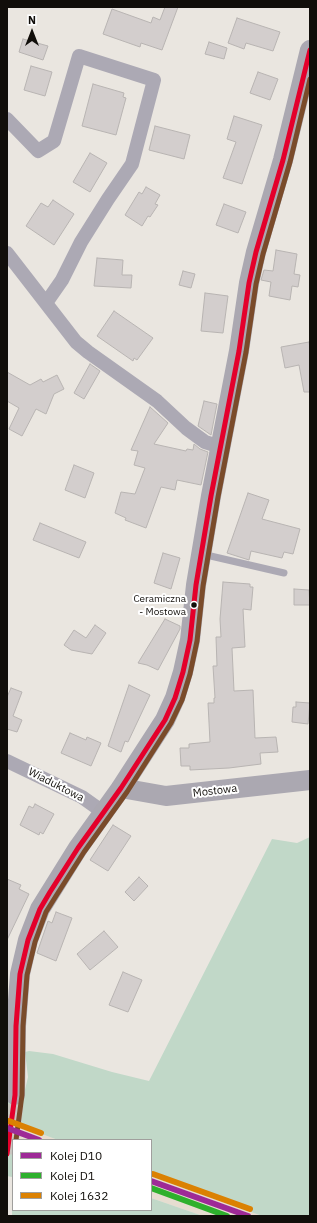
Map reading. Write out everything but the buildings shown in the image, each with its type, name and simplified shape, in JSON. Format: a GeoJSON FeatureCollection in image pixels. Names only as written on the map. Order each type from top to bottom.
{"type":"FeatureCollection","features":[{"type":"Feature","properties":{"kind":"street"},"geometry":{"type":"LineString","coordinates":[[15,1095],[16,1026],[20,974],[28,940],[40,909],[78,848],[121,788],[165,720],[175,698],[184,672],[190,640],[201,554],[239,350],[249,284],[256,252],[283,160],[310,50]]}},
{"type":"Feature","properties":{"kind":"street"},"geometry":{"type":"LineString","coordinates":[[7,119],[38,152],[54,141],[79,56],[154,80],[132,164],[81,242],[62,280],[46,303]]}},
{"type":"Feature","properties":{"kind":"street"},"geometry":{"type":"LineString","coordinates":[[7,254],[71,336],[88,352],[158,401],[186,428],[206,442],[221,447]]}},
{"type":"Feature","properties":{"kind":"street","name":"Wiaduktowa"},"geometry":{"type":"LineString","coordinates":[[7,760],[82,797],[103,812]]}},
{"type":"Feature","properties":{"kind":"street","name":"Mostowa"},"geometry":{"type":"LineString","coordinates":[[121,788],[166,796],[310,780]]}},
{"type":"Feature","properties":{"kind":"lane"},"geometry":{"type":"LineString","coordinates":[[201,554],[284,573]]}},
{"type":"Feature","properties":{"kind":"shaded area"},"geometry":{"type":"Polygon","coordinates":[[[7,1121],[55,1139],[12,1139],[12,1150],[7,1147],[7,1121]]]}},
{"type":"Feature","properties":{"kind":"shaded area"},"geometry":{"type":"Polygon","coordinates":[[[152,1175],[262,1216],[203,1216],[152,1198],[152,1175]]]}},
{"type":"Feature","properties":{"kind":"green space"},"geometry":{"type":"Polygon","coordinates":[[[310,837],[310,1216],[262,1216],[152,1175],[152,1139],[55,1139],[7,1121],[7,1089],[23,1098],[28,1077],[25,1052],[29,1051],[53,1054],[112,1072],[149,1081],[272,839],[297,843],[310,837]]]}},
{"type":"Feature","properties":{"kind":"green space"},"geometry":{"type":"Polygon","coordinates":[[[7,1147],[12,1150],[12,1177],[7,1176],[7,1147]]]}},
{"type":"Feature","properties":{"kind":"green space"},"geometry":{"type":"Polygon","coordinates":[[[152,1198],[203,1216],[12,1216],[12,1211],[152,1211],[152,1198]]]}},
{"type":"Feature","properties":{"kind":"tunnel"},"geometry":{"type":"LineString","coordinates":[[7,1154],[15,1095]]}},
{"type":"Feature","properties":{"kind":"rail line","name":"1632"},"geometry":{"type":"LineString","coordinates":[[9,1121],[41,1133]]}},
{"type":"Feature","properties":{"kind":"rail line","name":"D10"},"geometry":{"type":"LineString","coordinates":[[7,1128],[36,1139]]}},
{"type":"Feature","properties":{"kind":"rail line","name":"1632"},"geometry":{"type":"LineString","coordinates":[[153,1174],[250,1209]]}},
{"type":"Feature","properties":{"kind":"rail line","name":"D10"},"geometry":{"type":"LineString","coordinates":[[152,1181],[248,1216]]}},
{"type":"Feature","properties":{"kind":"rail line","name":"D1"},"geometry":{"type":"LineString","coordinates":[[152,1188],[227,1216]]}},
{"type":"Feature","properties":{"kind":"transit line"},"geometry":{"type":"LineString","coordinates":[[7,1154],[15,1095],[16,1026],[20,974],[28,940],[40,909],[50,892],[78,848],[121,788],[165,720],[175,698],[183,672],[190,640],[196,585],[211,496],[239,351],[249,283],[256,252],[283,160],[310,50]]}},
{"type":"Feature","properties":{"kind":"transit line"},"geometry":{"type":"LineString","coordinates":[[16,1139],[22,1095],[23,1026],[27,975],[35,942],[46,912],[84,852],[127,792],[171,723],[182,700],[190,674],[197,641],[203,586],[218,497],[246,352],[256,284],[263,254],[290,162],[310,79]]}},
{"type":"Feature","properties":{"kind":"place","name":"Ceramiczna - Mostowa"},"geometry":{"type":"Point","coordinates":[194,605]}}]}
